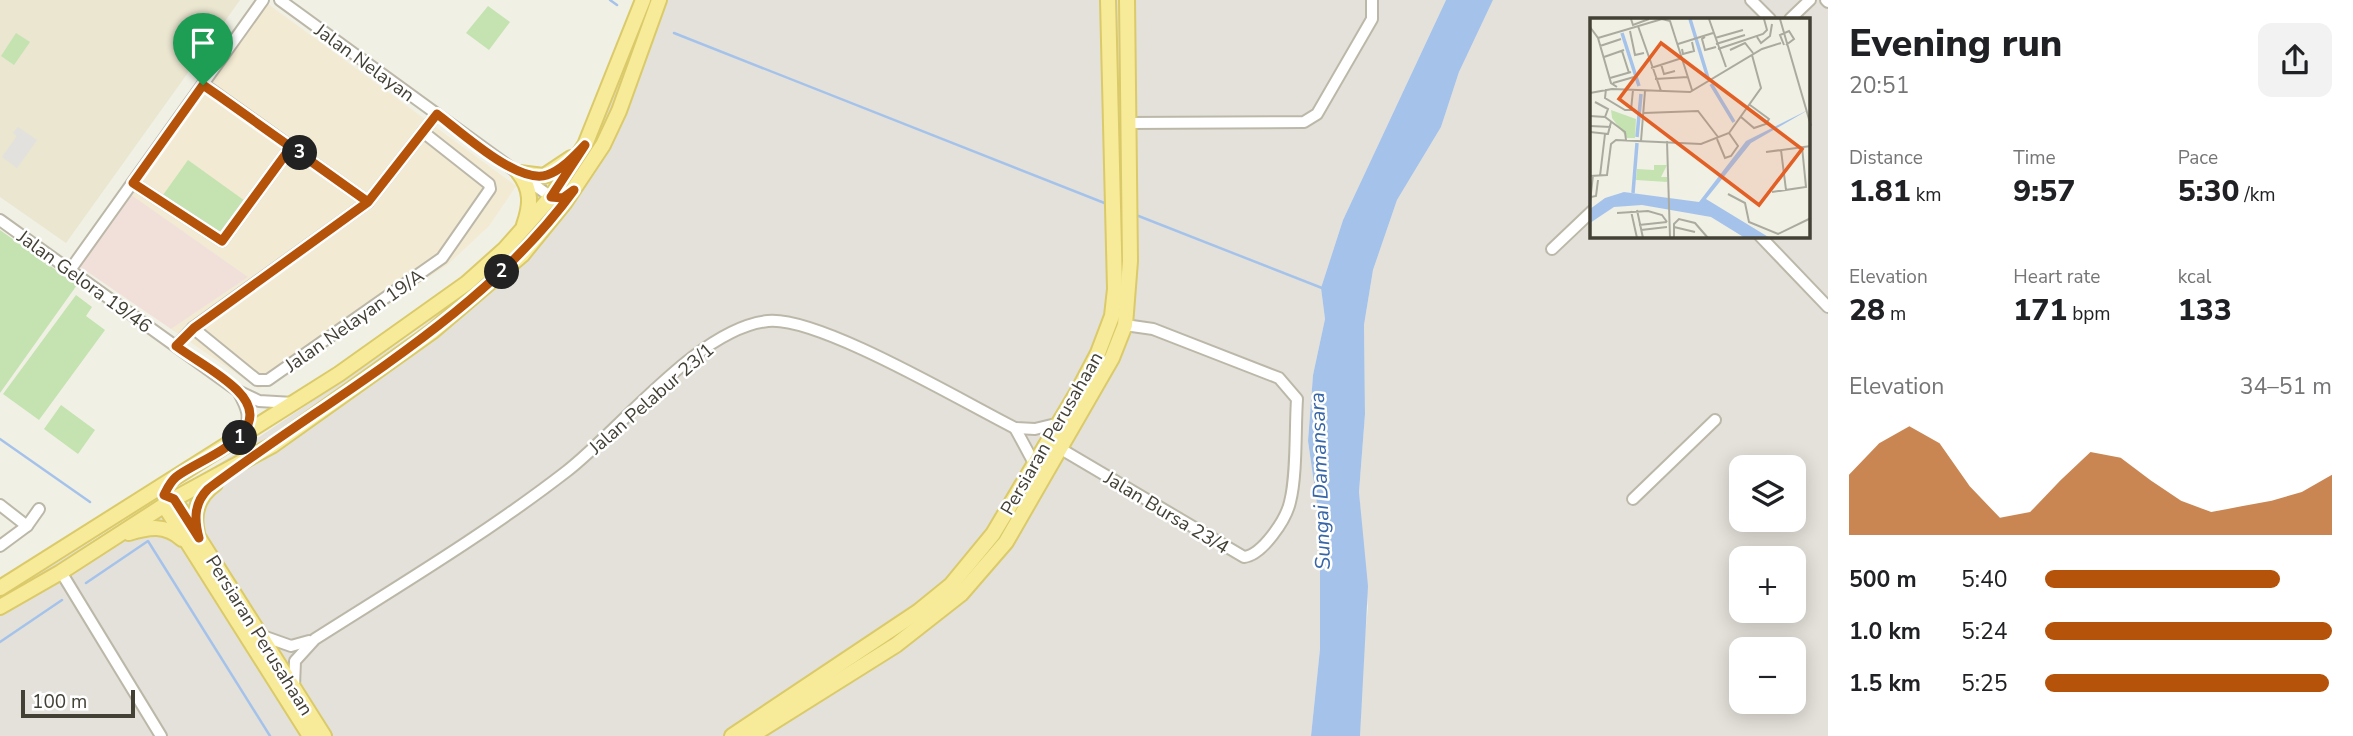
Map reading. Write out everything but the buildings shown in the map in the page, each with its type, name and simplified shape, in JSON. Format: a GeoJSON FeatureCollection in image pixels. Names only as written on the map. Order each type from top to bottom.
{"type":"FeatureCollection","features":[{"type":"Feature","properties":{"kind":"main road"},"geometry":{"type":"LineString","coordinates":[[0,588],[296,403],[467,283],[522,233],[551,197],[585,145],[643,0]]}},
{"type":"Feature","properties":{"kind":"main road"},"geometry":{"type":"LineString","coordinates":[[113,538],[156,527],[195,542],[195,522],[201,496],[239,466],[433,331],[522,254],[574,190],[603,145],[619,111],[659,0]]}},
{"type":"Feature","properties":{"kind":"main road","name":"Persiaran Perusahaan"},"geometry":{"type":"LineString","coordinates":[[751,736],[896,645],[961,594],[1006,542],[1112,358],[1125,324],[1130,261],[1114,190],[1108,0]]}},
{"type":"Feature","properties":{"kind":"main road","name":"Persiaran Perusahaan"},"geometry":{"type":"LineString","coordinates":[[732,736],[919,611],[951,585],[993,534],[1060,423],[1098,353],[1112,316],[1122,220],[1129,197],[1126,0]]}},
{"type":"Feature","properties":{"kind":"main road"},"geometry":{"type":"LineString","coordinates":[[519,173],[538,176],[550,174],[585,145]]}},
{"type":"Feature","properties":{"kind":"main road"},"geometry":{"type":"LineString","coordinates":[[519,173],[525,182],[530,200],[522,233]]}},
{"type":"Feature","properties":{"kind":"main road"},"geometry":{"type":"LineString","coordinates":[[551,197],[563,198],[574,190]]}},
{"type":"Feature","properties":{"kind":"main road"},"geometry":{"type":"LineString","coordinates":[[0,607],[61,572],[168,500],[239,466]]}},
{"type":"Feature","properties":{"kind":"main road"},"geometry":{"type":"LineString","coordinates":[[168,500],[173,479]]}},
{"type":"Feature","properties":{"kind":"main road"},"geometry":{"type":"LineString","coordinates":[[141,498],[168,500]]}},
{"type":"Feature","properties":{"kind":"main road","name":"Persiaran Perusahaan"},"geometry":{"type":"LineString","coordinates":[[168,500],[310,736]]}},
{"type":"Feature","properties":{"kind":"main road","name":"Persiaran Perusahaan"},"geometry":{"type":"LineString","coordinates":[[195,542],[260,635],[324,736]]}},
{"type":"Feature","properties":{"kind":"main road"},"geometry":{"type":"LineString","coordinates":[[61,572],[63,548]]}},
{"type":"Feature","properties":{"kind":"main road"},"geometry":{"type":"LineString","coordinates":[[39,563],[61,572]]}},
{"type":"Feature","properties":{"kind":"street"},"geometry":{"type":"LineString","coordinates":[[70,270],[264,0]]}},
{"type":"Feature","properties":{"kind":"street","name":"Jalan Nelayan"},"geometry":{"type":"LineString","coordinates":[[280,0],[551,197]]}},
{"type":"Feature","properties":{"kind":"street"},"geometry":{"type":"LineString","coordinates":[[1128,123],[1304,122],[1317,114],[1372,19],[1372,0]]}},
{"type":"Feature","properties":{"kind":"street"},"geometry":{"type":"LineString","coordinates":[[1751,0],[1769,18]]}},
{"type":"Feature","properties":{"kind":"street"},"geometry":{"type":"LineString","coordinates":[[1791,18],[1810,0]]}},
{"type":"Feature","properties":{"kind":"street"},"geometry":{"type":"LineString","coordinates":[[203,85],[368,202]]}},
{"type":"Feature","properties":{"kind":"street"},"geometry":{"type":"LineString","coordinates":[[176,346],[194,328],[368,202],[437,114]]}},
{"type":"Feature","properties":{"kind":"street","name":"Jalan Nelayan 19/A"},"geometry":{"type":"LineString","coordinates":[[194,328],[257,380],[268,380],[442,258],[490,193],[489,184],[422,132]]}},
{"type":"Feature","properties":{"kind":"street"},"geometry":{"type":"LineString","coordinates":[[133,183],[222,241],[291,147]]}},
{"type":"Feature","properties":{"kind":"street"},"geometry":{"type":"LineString","coordinates":[[1552,249],[1590,213]]}},
{"type":"Feature","properties":{"kind":"street","name":"Jalan Gelora 19/46"},"geometry":{"type":"LineString","coordinates":[[0,220],[238,391],[259,401],[296,403]]}},
{"type":"Feature","properties":{"kind":"street"},"geometry":{"type":"LineString","coordinates":[[1762,238],[1828,307]]}},
{"type":"Feature","properties":{"kind":"street","name":"Jalan Pelabur 23/1"},"geometry":{"type":"LineString","coordinates":[[294,689],[295,661],[315,639],[548,485],[727,333],[769,321],[820,331],[1015,428]]}},
{"type":"Feature","properties":{"kind":"street","name":"Jalan Bursa 23/4"},"geometry":{"type":"LineString","coordinates":[[1061,449],[1244,558],[1254,556],[1263,549],[1290,503],[1297,399],[1279,378],[1153,329],[1125,324]]}},
{"type":"Feature","properties":{"kind":"street"},"geometry":{"type":"LineString","coordinates":[[238,391],[249,413],[247,427],[239,440]]}},
{"type":"Feature","properties":{"kind":"street"},"geometry":{"type":"LineString","coordinates":[[1633,499],[1715,420]]}},
{"type":"Feature","properties":{"kind":"street"},"geometry":{"type":"LineString","coordinates":[[1015,428],[1035,429],[1060,423]]}},
{"type":"Feature","properties":{"kind":"street"},"geometry":{"type":"LineString","coordinates":[[1015,428],[1035,465]]}},
{"type":"Feature","properties":{"kind":"street"},"geometry":{"type":"LineString","coordinates":[[0,505],[27,526]]}},
{"type":"Feature","properties":{"kind":"street"},"geometry":{"type":"LineString","coordinates":[[0,545],[27,526],[39,509]]}},
{"type":"Feature","properties":{"kind":"street"},"geometry":{"type":"LineString","coordinates":[[61,572],[161,736]]}},
{"type":"Feature","properties":{"kind":"street","name":"Jalan Pelabur 23/1"},"geometry":{"type":"LineString","coordinates":[[260,635],[290,646],[315,639]]}},
{"type":"Feature","properties":{"kind":"shaded area"},"geometry":{"type":"Polygon","coordinates":[[[0,0],[240,0],[66,243],[0,197],[0,0]]]}},
{"type":"Feature","properties":{"kind":"shaded area"},"geometry":{"type":"Polygon","coordinates":[[[651,0],[1446,0],[1343,220],[1321,288],[1325,319],[1313,375],[1308,441],[1320,525],[1320,649],[1311,736],[0,736],[0,597],[222,462],[414,333],[502,264],[556,203],[594,145],[651,0]]]}},
{"type":"Feature","properties":{"kind":"shaded area"},"geometry":{"type":"Polygon","coordinates":[[[1493,0],[1828,0],[1828,736],[1360,736],[1362,659],[1368,608],[1359,492],[1365,414],[1364,325],[1373,270],[1397,200],[1441,127],[1459,72],[1493,0]]]}},
{"type":"Feature","properties":{"kind":"shaded area"},"geometry":{"type":"Polygon","coordinates":[[[268,4],[516,186],[489,226],[447,265],[259,389],[171,329],[248,277],[130,194],[268,4]]]}},
{"type":"Feature","properties":{"kind":"shaded area"},"geometry":{"type":"Polygon","coordinates":[[[18,127],[37,140],[17,168],[2,157],[17,136],[13,133],[18,127]]]}},
{"type":"Feature","properties":{"kind":"shaded area"},"geometry":{"type":"Polygon","coordinates":[[[130,194],[248,277],[171,329],[79,266],[130,194]]]}},
{"type":"Feature","properties":{"kind":"green space"},"geometry":{"type":"Polygon","coordinates":[[[488,6],[510,22],[489,50],[466,33],[488,6]]]}},
{"type":"Feature","properties":{"kind":"green space"},"geometry":{"type":"Polygon","coordinates":[[[16,33],[30,42],[14,65],[1,56],[16,33]]]}},
{"type":"Feature","properties":{"kind":"green space"},"geometry":{"type":"Polygon","coordinates":[[[188,160],[245,201],[221,235],[163,195],[188,160]]]}},
{"type":"Feature","properties":{"kind":"green space"},"geometry":{"type":"Polygon","coordinates":[[[0,230],[77,285],[0,393],[0,230]]]}},
{"type":"Feature","properties":{"kind":"green space"},"geometry":{"type":"Polygon","coordinates":[[[76,295],[92,307],[86,316],[105,330],[39,420],[3,394],[76,295]]]}},
{"type":"Feature","properties":{"kind":"green space"},"geometry":{"type":"Polygon","coordinates":[[[61,405],[95,430],[78,454],[44,429],[61,405]]]}},
{"type":"Feature","properties":{"kind":"water","name":"Sungai Damansara"},"geometry":{"type":"Polygon","coordinates":[[[1446,0],[1493,0],[1459,72],[1441,127],[1397,200],[1373,270],[1364,325],[1365,414],[1359,492],[1368,586],[1360,736],[1311,736],[1320,649],[1320,525],[1308,441],[1313,375],[1325,319],[1321,288],[1343,220],[1446,0]]]}},
{"type":"Feature","properties":{"kind":"waterway"},"geometry":{"type":"LineString","coordinates":[[610,0],[617,5]]}},
{"type":"Feature","properties":{"kind":"waterway"},"geometry":{"type":"LineString","coordinates":[[674,33],[1107,204]]}},
{"type":"Feature","properties":{"kind":"waterway"},"geometry":{"type":"LineString","coordinates":[[1136,215],[1322,288]]}},
{"type":"Feature","properties":{"kind":"waterway"},"geometry":{"type":"LineString","coordinates":[[0,439],[90,502]]}},
{"type":"Feature","properties":{"kind":"waterway"},"geometry":{"type":"LineString","coordinates":[[86,583],[148,541],[270,736]]}},
{"type":"Feature","properties":{"kind":"waterway"},"geometry":{"type":"LineString","coordinates":[[0,642],[62,600]]}},
{"type":"Feature","properties":{"kind":"route"},"geometry":{"type":"LineString","coordinates":[[203,85],[133,183],[222,241],[291,147],[368,202],[437,114],[519,173],[538,176],[550,174],[562,167],[585,145],[551,197],[563,198],[574,190],[522,254],[433,331],[208,489],[201,496],[197,507],[195,522],[199,538],[174,499],[164,495],[173,479],[239,440],[247,427],[249,413],[238,391],[176,346],[194,328],[368,202],[327,172],[203,85]]}}]}
